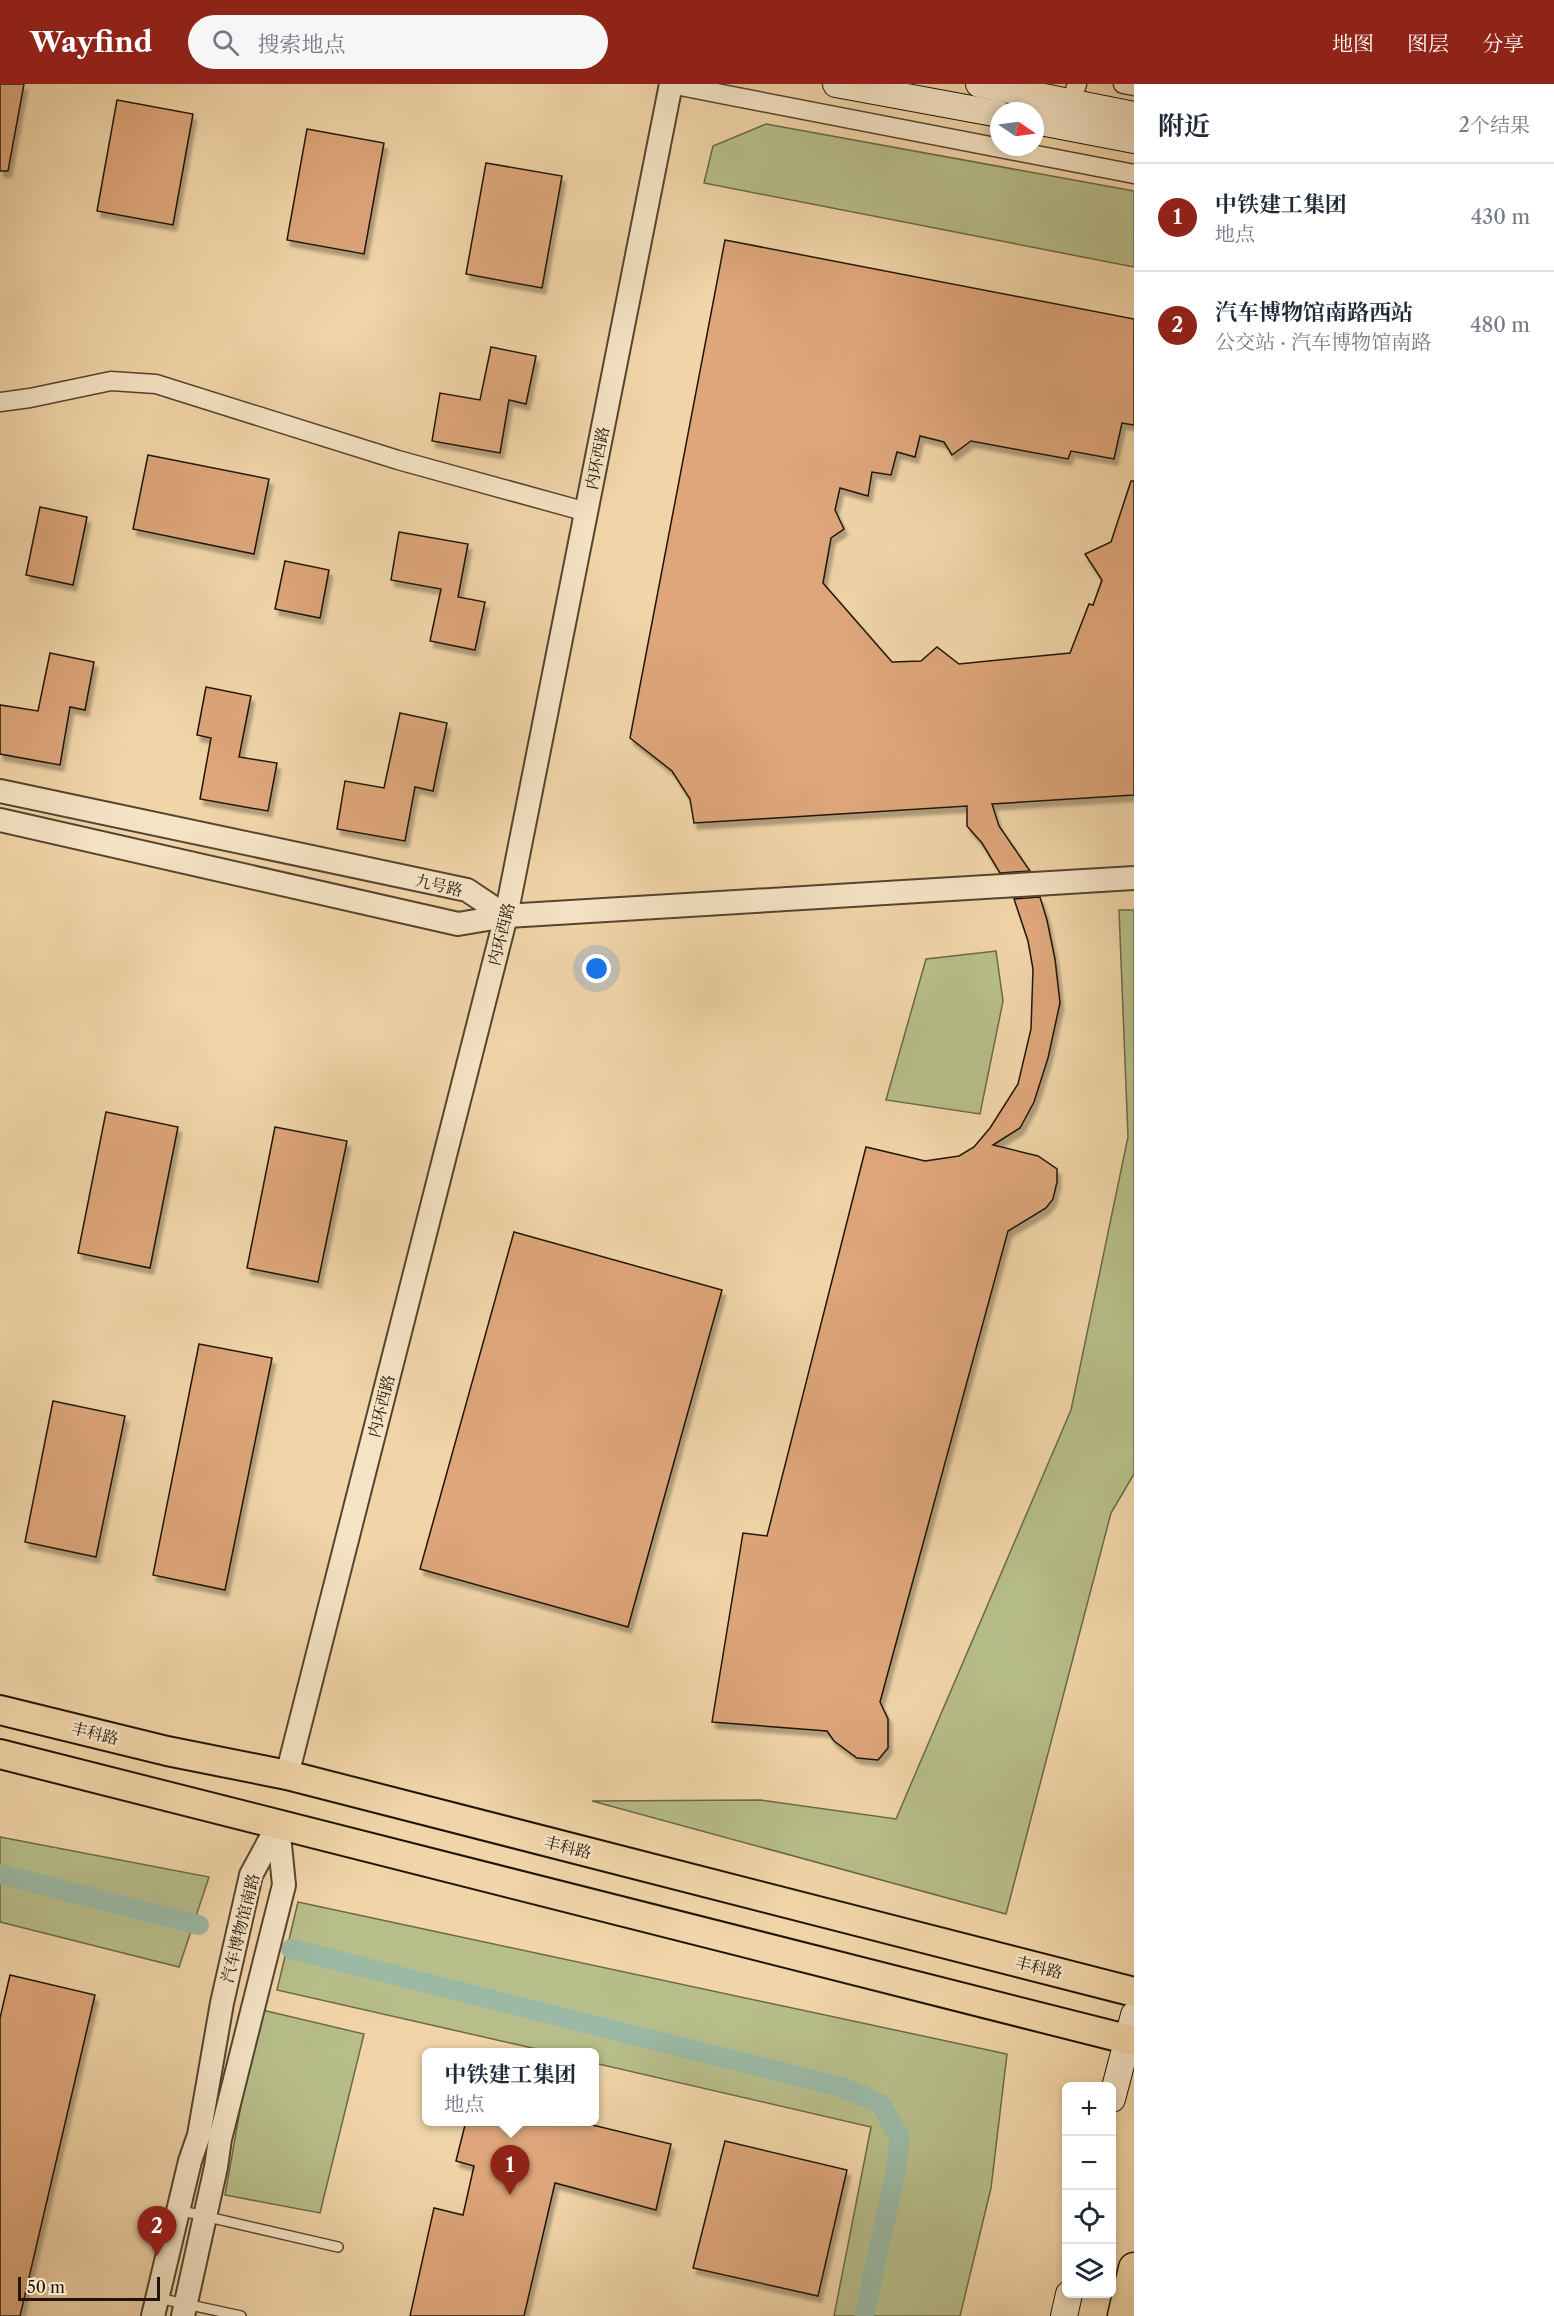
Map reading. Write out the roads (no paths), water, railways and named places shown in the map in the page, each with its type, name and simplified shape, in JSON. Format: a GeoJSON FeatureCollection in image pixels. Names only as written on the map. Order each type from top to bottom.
{"type":"FeatureCollection","features":[{"type":"Feature","properties":{"kind":"highway"},"geometry":{"type":"LineString","coordinates":[[1123,2316],[1134,2268]]}},
{"type":"Feature","properties":{"kind":"main road"},"geometry":{"type":"LineString","coordinates":[[836,84],[990,112]]}},
{"type":"Feature","properties":{"kind":"main road"},"geometry":{"type":"LineString","coordinates":[[979,84],[1074,93],[1134,115]]}},
{"type":"Feature","properties":{"kind":"main road"},"geometry":{"type":"LineString","coordinates":[[1044,123],[1134,140]]}},
{"type":"Feature","properties":{"kind":"main road","name":"丰科路"},"geometry":{"type":"LineString","coordinates":[[0,1710],[167,1751],[287,1775],[1134,1992]]}},
{"type":"Feature","properties":{"kind":"main road"},"geometry":{"type":"LineString","coordinates":[[0,1754],[278,1825],[1132,2032],[1116,2086]]}},
{"type":"Feature","properties":{"kind":"main road"},"geometry":{"type":"LineString","coordinates":[[0,1775],[53,1780],[82,1775]]}},
{"type":"Feature","properties":{"kind":"main road"},"geometry":{"type":"LineString","coordinates":[[1064,2316],[1068,2298]]}},
{"type":"Feature","properties":{"kind":"street"},"geometry":{"type":"LineString","coordinates":[[670,84],[1134,174]]}},
{"type":"Feature","properties":{"kind":"street","name":"内环西路"},"geometry":{"type":"LineString","coordinates":[[287,1775],[506,916],[670,84]]}},
{"type":"Feature","properties":{"kind":"street"},"geometry":{"type":"LineString","coordinates":[[1123,84],[1134,86]]}},
{"type":"Feature","properties":{"kind":"street"},"geometry":{"type":"LineString","coordinates":[[0,402],[111,381],[156,384],[398,460],[587,512]]}},
{"type":"Feature","properties":{"kind":"street","name":"九号路"},"geometry":{"type":"LineString","coordinates":[[0,791],[467,890],[506,916]]}},
{"type":"Feature","properties":{"kind":"street","name":"九号路"},"geometry":{"type":"LineString","coordinates":[[0,820],[459,924],[506,916]]}},
{"type":"Feature","properties":{"kind":"street"},"geometry":{"type":"LineString","coordinates":[[506,916],[1134,878]]}},
{"type":"Feature","properties":{"kind":"street","name":"汽车博物馆南路"},"geometry":{"type":"LineString","coordinates":[[155,2307],[190,2161],[199,2136],[222,2002],[251,1875],[278,1825]]}},
{"type":"Feature","properties":{"kind":"street","name":"汽车博物馆南路"},"geometry":{"type":"LineString","coordinates":[[184,2310],[227,2109],[284,1885],[278,1825]]}},
{"type":"Feature","properties":{"kind":"lane"},"geometry":{"type":"LineString","coordinates":[[178,2210],[338,2247]]}},
{"type":"Feature","properties":{"kind":"lane"},"geometry":{"type":"LineString","coordinates":[[155,2307],[241,2316]]}},
{"type":"Feature","properties":{"kind":"waterway"},"geometry":{"type":"LineString","coordinates":[[0,1874],[199,1925]]}},
{"type":"Feature","properties":{"kind":"waterway"},"geometry":{"type":"LineString","coordinates":[[291,1949],[844,2088],[881,2104],[899,2137],[897,2165],[864,2316]]}},
{"type":"Feature","properties":{"kind":"place","name":"中铁建工集团"},"geometry":{"type":"Point","coordinates":[510,2195]}},
{"type":"Feature","properties":{"kind":"place","name":"汽车博物馆南路西站"},"geometry":{"type":"Point","coordinates":[157,2256]}}]}
